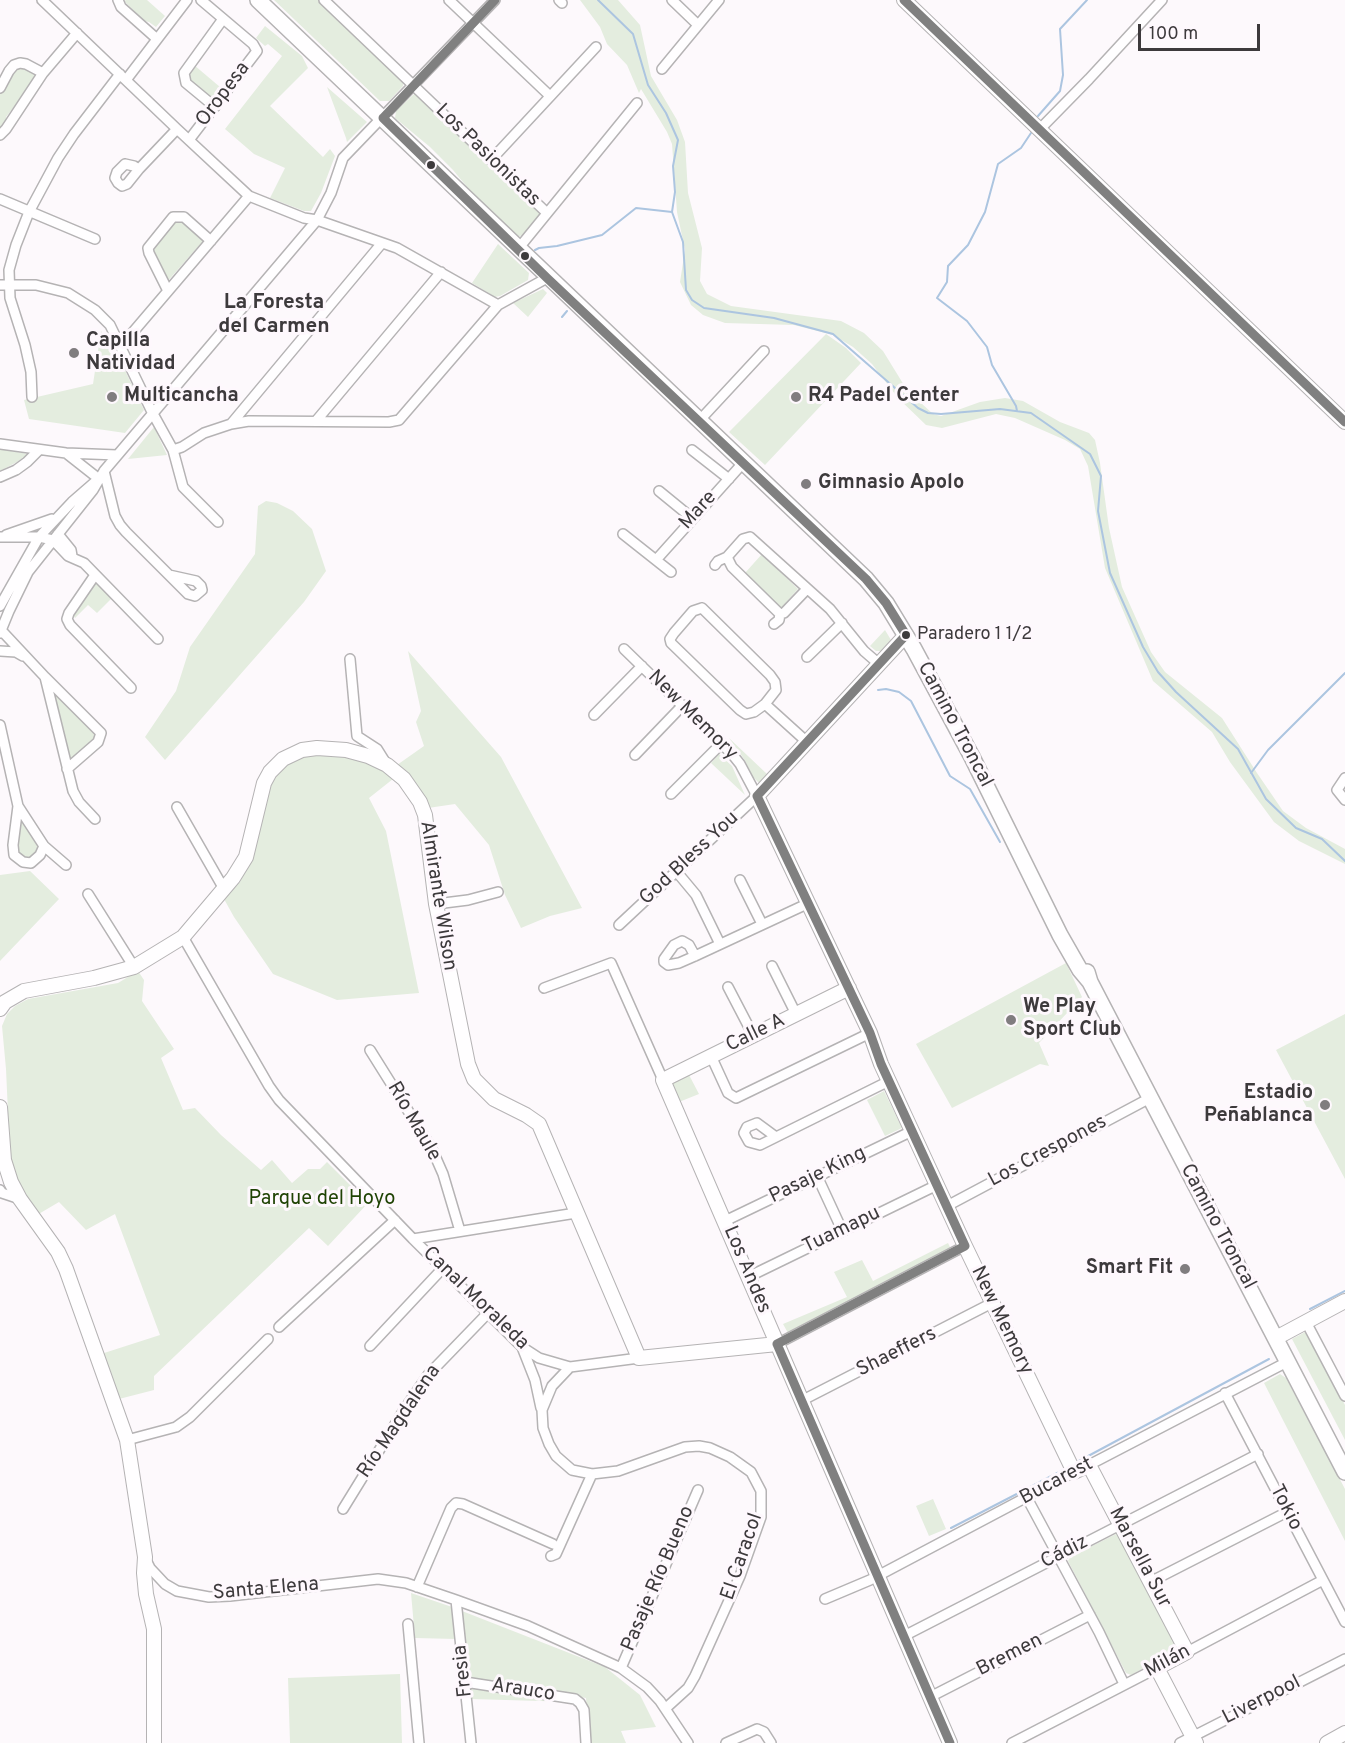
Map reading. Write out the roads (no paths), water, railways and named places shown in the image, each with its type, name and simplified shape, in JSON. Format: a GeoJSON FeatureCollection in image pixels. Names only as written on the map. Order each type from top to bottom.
{"type":"FeatureCollection","features":[{"type":"Feature","properties":{"kind":"main road","name":"Camino Troncal"},"geometry":{"type":"LineString","coordinates":[[258,0],[547,278],[866,579],[886,603],[906,635],[972,757],[1060,935],[1080,970],[1090,982],[1345,1472]]}},
{"type":"Feature","properties":{"kind":"street"},"geometry":{"type":"LineString","coordinates":[[42,0],[54,4],[77,33],[249,196],[304,218],[317,220],[407,253],[498,305]]}},
{"type":"Feature","properties":{"kind":"street"},"geometry":{"type":"LineString","coordinates":[[32,397],[31,372],[10,298],[4,285],[15,244],[46,180],[74,134],[157,39],[187,0]]}},
{"type":"Feature","properties":{"kind":"street"},"geometry":{"type":"LineString","coordinates":[[201,0],[224,19],[186,70],[184,76],[186,83],[215,107]]}},
{"type":"Feature","properties":{"kind":"street"},"geometry":{"type":"LineString","coordinates":[[449,0],[550,96]]}},
{"type":"Feature","properties":{"kind":"street"},"geometry":{"type":"LineString","coordinates":[[23,656],[19,647],[0,632],[28,572],[56,537],[81,499],[152,412],[317,220],[331,193],[343,158],[495,0]]}},
{"type":"Feature","properties":{"kind":"street"},"geometry":{"type":"LineString","coordinates":[[672,0],[698,25]]}},
{"type":"Feature","properties":{"kind":"street"},"geometry":{"type":"LineString","coordinates":[[662,69],[719,0]]}},
{"type":"Feature","properties":{"kind":"street"},"geometry":{"type":"LineString","coordinates":[[904,0],[1345,422]]}},
{"type":"Feature","properties":{"kind":"street"},"geometry":{"type":"LineString","coordinates":[[1040,129],[1162,0]]}},
{"type":"Feature","properties":{"kind":"street"},"geometry":{"type":"LineString","coordinates":[[115,2],[157,39]]}},
{"type":"Feature","properties":{"kind":"street","name":"Los Pasionistas"},"geometry":{"type":"LineString","coordinates":[[330,2],[547,213]]}},
{"type":"Feature","properties":{"kind":"street","name":"Oropesa"},"geometry":{"type":"LineString","coordinates":[[189,140],[255,53],[256,49],[224,19]]}},
{"type":"Feature","properties":{"kind":"street"},"geometry":{"type":"LineString","coordinates":[[0,135],[43,73],[77,33]]}},
{"type":"Feature","properties":{"kind":"street"},"geometry":{"type":"LineString","coordinates":[[491,160],[596,47]]}},
{"type":"Feature","properties":{"kind":"street"},"geometry":{"type":"LineString","coordinates":[[0,88],[14,65],[26,63],[43,73]]}},
{"type":"Feature","properties":{"kind":"street"},"geometry":{"type":"LineString","coordinates":[[518,249],[637,103]]}},
{"type":"Feature","properties":{"kind":"street"},"geometry":{"type":"LineString","coordinates":[[139,169],[177,129]]}},
{"type":"Feature","properties":{"kind":"street"},"geometry":{"type":"LineString","coordinates":[[122,345],[249,196]]}},
{"type":"Feature","properties":{"kind":"street"},"geometry":{"type":"LineString","coordinates":[[0,199],[95,239]]}},
{"type":"Feature","properties":{"kind":"street"},"geometry":{"type":"LineString","coordinates":[[168,291],[148,248],[173,217],[184,217],[211,241]]}},
{"type":"Feature","properties":{"kind":"street"},"geometry":{"type":"LineString","coordinates":[[231,424],[382,243]]}},
{"type":"Feature","properties":{"kind":"street"},"geometry":{"type":"LineString","coordinates":[[316,420],[441,272]]}},
{"type":"Feature","properties":{"kind":"street"},"geometry":{"type":"LineString","coordinates":[[173,450],[204,434],[231,424],[266,420],[389,422],[399,420],[498,305],[547,278]]}},
{"type":"Feature","properties":{"kind":"street"},"geometry":{"type":"LineString","coordinates":[[4,285],[36,285],[68,293],[95,309],[110,325],[173,450],[183,487],[218,522]]}},
{"type":"Feature","properties":{"kind":"street"},"geometry":{"type":"LineString","coordinates":[[699,422],[764,351]]}},
{"type":"Feature","properties":{"kind":"street"},"geometry":{"type":"LineString","coordinates":[[0,444],[66,453],[117,455]]}},
{"type":"Feature","properties":{"kind":"street"},"geometry":{"type":"LineString","coordinates":[[0,477],[16,470],[38,450]]}},
{"type":"Feature","properties":{"kind":"street"},"geometry":{"type":"LineString","coordinates":[[692,450],[729,479]]}},
{"type":"Feature","properties":{"kind":"street"},"geometry":{"type":"LineString","coordinates":[[66,453],[100,477],[120,525],[169,575]]}},
{"type":"Feature","properties":{"kind":"street","name":"Mare"},"geometry":{"type":"LineString","coordinates":[[656,560],[744,463]]}},
{"type":"Feature","properties":{"kind":"street"},"geometry":{"type":"LineString","coordinates":[[659,491],[692,518]]}},
{"type":"Feature","properties":{"kind":"street"},"geometry":{"type":"LineString","coordinates":[[0,606],[39,537],[57,517],[81,499]]}},
{"type":"Feature","properties":{"kind":"street"},"geometry":{"type":"LineString","coordinates":[[0,537],[57,517]]}},
{"type":"Feature","properties":{"kind":"street"},"geometry":{"type":"LineString","coordinates":[[623,534],[671,573]]}},
{"type":"Feature","properties":{"kind":"street"},"geometry":{"type":"LineString","coordinates":[[0,537],[56,537]]}},
{"type":"Feature","properties":{"kind":"street"},"geometry":{"type":"LineString","coordinates":[[56,537],[68,555],[84,563],[158,639]]}},
{"type":"Feature","properties":{"kind":"street"},"geometry":{"type":"LineString","coordinates":[[715,565],[727,557],[743,539],[750,537],[842,623],[864,651],[879,664]]}},
{"type":"Feature","properties":{"kind":"street"},"geometry":{"type":"LineString","coordinates":[[727,557],[732,567],[780,614]]}},
{"type":"Feature","properties":{"kind":"street"},"geometry":{"type":"LineString","coordinates":[[95,574],[67,619],[70,625],[131,688]]}},
{"type":"Feature","properties":{"kind":"street"},"geometry":{"type":"LineString","coordinates":[[780,614],[784,613],[807,589]]}},
{"type":"Feature","properties":{"kind":"street"},"geometry":{"type":"LineString","coordinates":[[702,608],[706,611],[770,675],[777,687],[765,704],[750,714],[743,712],[671,643],[672,636],[693,611],[702,608]]}},
{"type":"Feature","properties":{"kind":"street"},"geometry":{"type":"LineString","coordinates":[[774,624],[779,620],[780,614]]}},
{"type":"Feature","properties":{"kind":"street"},"geometry":{"type":"LineString","coordinates":[[807,657],[842,623]]}},
{"type":"Feature","properties":{"kind":"street","name":"God Bless You"},"geometry":{"type":"LineString","coordinates":[[620,925],[757,796],[906,635]]}},
{"type":"Feature","properties":{"kind":"street","name":"New Memory"},"geometry":{"type":"LineString","coordinates":[[624,649],[722,743],[740,764],[809,903],[965,1246],[1074,1472]]}},
{"type":"Feature","properties":{"kind":"street"},"geometry":{"type":"LineString","coordinates":[[0,651],[16,652],[23,656],[101,733],[98,742],[68,769]]}},
{"type":"Feature","properties":{"kind":"street"},"geometry":{"type":"LineString","coordinates":[[350,659],[357,736],[377,749],[387,765]]}},
{"type":"Feature","properties":{"kind":"street"},"geometry":{"type":"LineString","coordinates":[[594,715],[642,666]]}},
{"type":"Feature","properties":{"kind":"street"},"geometry":{"type":"LineString","coordinates":[[45,677],[73,791],[79,802],[95,819]]}},
{"type":"Feature","properties":{"kind":"street"},"geometry":{"type":"LineString","coordinates":[[765,704],[807,742]]}},
{"type":"Feature","properties":{"kind":"street"},"geometry":{"type":"LineString","coordinates":[[634,755],[683,705]]}},
{"type":"Feature","properties":{"kind":"street"},"geometry":{"type":"LineString","coordinates":[[0,724],[18,806],[13,845],[14,855],[23,862],[31,863],[40,855],[44,846]]}},
{"type":"Feature","properties":{"kind":"street"},"geometry":{"type":"LineString","coordinates":[[671,794],[722,743]]}},
{"type":"Feature","properties":{"kind":"street","name":"Almirante Wilson"},"geometry":{"type":"LineString","coordinates":[[134,967],[183,937],[224,889],[246,857],[264,783],[270,772],[283,759],[302,750],[331,748],[368,756],[387,765],[413,790],[425,814],[436,904],[468,1064],[474,1079],[494,1099],[539,1124],[639,1358]]}},
{"type":"Feature","properties":{"kind":"street"},"geometry":{"type":"LineString","coordinates":[[1345,778],[1337,789],[1345,800]]}},
{"type":"Feature","properties":{"kind":"street"},"geometry":{"type":"LineString","coordinates":[[18,806],[44,846],[66,865]]}},
{"type":"Feature","properties":{"kind":"street"},"geometry":{"type":"LineString","coordinates":[[177,807],[224,889]]}},
{"type":"Feature","properties":{"kind":"street"},"geometry":{"type":"LineString","coordinates":[[676,871],[696,895],[720,944]]}},
{"type":"Feature","properties":{"kind":"street"},"geometry":{"type":"LineString","coordinates":[[740,880],[762,924]]}},
{"type":"Feature","properties":{"kind":"street"},"geometry":{"type":"LineString","coordinates":[[436,904],[468,900],[498,892]]}},
{"type":"Feature","properties":{"kind":"street"},"geometry":{"type":"LineString","coordinates":[[0,1009],[5,1002],[24,991],[102,976],[134,967],[88,894]]}},
{"type":"Feature","properties":{"kind":"street"},"geometry":{"type":"LineString","coordinates":[[695,956],[809,903]]}},
{"type":"Feature","properties":{"kind":"street","name":"Canal Moraleda"},"geometry":{"type":"LineString","coordinates":[[183,937],[268,1086],[279,1100],[487,1314],[522,1347],[539,1358],[570,1367],[777,1344],[965,1246]]}},
{"type":"Feature","properties":{"kind":"street","name":"Los Andes"},"geometry":{"type":"LineString","coordinates":[[543,988],[610,963],[725,1221],[950,1743]]}},
{"type":"Feature","properties":{"kind":"street"},"geometry":{"type":"LineString","coordinates":[[772,966],[796,1014]]}},
{"type":"Feature","properties":{"kind":"street"},"geometry":{"type":"LineString","coordinates":[[728,987],[753,1035]]}},
{"type":"Feature","properties":{"kind":"street","name":"Calle A"},"geometry":{"type":"LineString","coordinates":[[663,1080],[849,988]]}},
{"type":"Feature","properties":{"kind":"street"},"geometry":{"type":"LineString","coordinates":[[711,1056],[728,1093],[736,1098],[870,1033]]}},
{"type":"Feature","properties":{"kind":"street","name":"Río Maule"},"geometry":{"type":"LineString","coordinates":[[370,1050],[432,1149],[443,1174],[460,1231]]}},
{"type":"Feature","properties":{"kind":"street"},"geometry":{"type":"LineString","coordinates":[[776,1137],[890,1081]]}},
{"type":"Feature","properties":{"kind":"street","name":"Los Crespones"},"geometry":{"type":"LineString","coordinates":[[947,1206],[1150,1098]]}},
{"type":"Feature","properties":{"kind":"street","name":"Santa Elena"},"geometry":{"type":"LineString","coordinates":[[0,1107],[4,1160],[11,1182],[66,1269],[127,1440],[145,1557],[150,1568],[165,1584],[177,1591],[209,1597],[378,1579],[399,1581],[528,1626],[621,1668],[647,1687],[666,1708],[688,1743]]}},
{"type":"Feature","properties":{"kind":"street","name":"Pasaje King"},"geometry":{"type":"LineString","coordinates":[[725,1221],[912,1131]]}},
{"type":"Feature","properties":{"kind":"street"},"geometry":{"type":"LineString","coordinates":[[818,1176],[842,1230]]}},
{"type":"Feature","properties":{"kind":"street","name":"Tuamapu"},"geometry":{"type":"LineString","coordinates":[[748,1277],[937,1185]]}},
{"type":"Feature","properties":{"kind":"street"},"geometry":{"type":"LineString","coordinates":[[0,1190],[2,1193],[20,1199]]}},
{"type":"Feature","properties":{"kind":"street"},"geometry":{"type":"LineString","coordinates":[[413,1239],[576,1212]]}},
{"type":"Feature","properties":{"kind":"street"},"geometry":{"type":"LineString","coordinates":[[279,1327],[395,1220]]}},
{"type":"Feature","properties":{"kind":"street"},"geometry":{"type":"LineString","coordinates":[[370,1346],[443,1268]]}},
{"type":"Feature","properties":{"kind":"street"},"geometry":{"type":"LineString","coordinates":[[1276,1338],[1345,1301]]}},
{"type":"Feature","properties":{"kind":"street","name":"Shaeffers"},"geometry":{"type":"LineString","coordinates":[[801,1401],[992,1303]]}},
{"type":"Feature","properties":{"kind":"street","name":"Río Magdalena"},"geometry":{"type":"LineString","coordinates":[[343,1509],[428,1375],[487,1314]]}},
{"type":"Feature","properties":{"kind":"street"},"geometry":{"type":"LineString","coordinates":[[1306,1322],[1345,1396]]}},
{"type":"Feature","properties":{"kind":"street"},"geometry":{"type":"LineString","coordinates":[[127,1440],[176,1428],[190,1417],[268,1339]]}},
{"type":"Feature","properties":{"kind":"street","name":"El Caracol"},"geometry":{"type":"LineString","coordinates":[[522,1347],[535,1380],[542,1410],[543,1428],[549,1444],[556,1456],[572,1470],[592,1474],[618,1471],[685,1447],[699,1446],[730,1457],[751,1472],[761,1491],[759,1526],[740,1576],[688,1688],[666,1708]]}},
{"type":"Feature","properties":{"kind":"street","name":"Bucarest"},"geometry":{"type":"LineString","coordinates":[[825,1599],[870,1580],[1287,1362]]}},
{"type":"Feature","properties":{"kind":"street"},"geometry":{"type":"LineString","coordinates":[[542,1410],[552,1386],[570,1367]]}},
{"type":"Feature","properties":{"kind":"street","name":"Tokio"},"geometry":{"type":"LineString","coordinates":[[1225,1393],[1345,1622]]}},
{"type":"Feature","properties":{"kind":"street","name":"Cádiz"},"geometry":{"type":"LineString","coordinates":[[904,1636],[1258,1454]]}},
{"type":"Feature","properties":{"kind":"street","name":"Marsella Sur"},"geometry":{"type":"LineString","coordinates":[[1089,1465],[1152,1581],[1187,1652]]}},
{"type":"Feature","properties":{"kind":"street"},"geometry":{"type":"LineString","coordinates":[[551,1556],[555,1554],[592,1474]]}},
{"type":"Feature","properties":{"kind":"street","name":"Pasaje Río Bueno"},"geometry":{"type":"LineString","coordinates":[[621,1668],[698,1490]]}},
{"type":"Feature","properties":{"kind":"street"},"geometry":{"type":"LineString","coordinates":[[1027,1498],[1124,1684]]}},
{"type":"Feature","properties":{"kind":"street"},"geometry":{"type":"LineString","coordinates":[[417,1587],[456,1503],[463,1504],[553,1544]]}},
{"type":"Feature","properties":{"kind":"street"},"geometry":{"type":"LineString","coordinates":[[1152,1581],[1287,1512]]}},
{"type":"Feature","properties":{"kind":"street"},"geometry":{"type":"LineString","coordinates":[[145,1557],[144,1580],[154,1629],[154,1743]]}},
{"type":"Feature","properties":{"kind":"street","name":"Milán"},"geometry":{"type":"LineString","coordinates":[[1012,1743],[1323,1581]]}},
{"type":"Feature","properties":{"kind":"street","name":"Fresia"},"geometry":{"type":"LineString","coordinates":[[456,1600],[471,1743]]}},
{"type":"Feature","properties":{"kind":"street","name":"Bremen"},"geometry":{"type":"LineString","coordinates":[[930,1697],[1090,1615]]}},
{"type":"Feature","properties":{"kind":"street"},"geometry":{"type":"LineString","coordinates":[[408,1624],[419,1743]]}},
{"type":"Feature","properties":{"kind":"street","name":"Liverpool"},"geometry":{"type":"LineString","coordinates":[[1180,1743],[1195,1740],[1345,1659]]}},
{"type":"Feature","properties":{"kind":"street"},"geometry":{"type":"LineString","coordinates":[[1157,1668],[1195,1740]]}},
{"type":"Feature","properties":{"kind":"street","name":"Arauco"},"geometry":{"type":"LineString","coordinates":[[465,1682],[575,1699],[584,1710],[586,1743]]}},
{"type":"Feature","properties":{"kind":"street"},"geometry":{"type":"LineString","coordinates":[[726,1743],[753,1730],[761,1730],[771,1743]]}},
{"type":"Feature","properties":{"kind":"street"},"geometry":{"type":"LineString","coordinates":[[1327,1743],[1345,1733]]}},
{"type":"Feature","properties":{"kind":"waterway"},"geometry":{"type":"LineString","coordinates":[[598,0],[633,34],[648,85],[666,113],[678,140],[673,166],[675,192],[672,212],[683,242],[686,290],[692,300],[704,308],[774,318],[833,334],[918,408],[928,413],[1000,409],[1031,413],[1090,454],[1101,476],[1098,511],[1110,573],[1143,647],[1158,672],[1176,692],[1238,749],[1266,799],[1296,828],[1322,839],[1345,861]]}},
{"type":"Feature","properties":{"kind":"waterway"},"geometry":{"type":"LineString","coordinates":[[1038,116],[1060,91],[1063,75],[1060,29],[1087,0]]}},
{"type":"Feature","properties":{"kind":"waterway"},"geometry":{"type":"LineString","coordinates":[[1017,411],[992,365],[987,347],[967,321],[937,298],[947,282],[948,266],[968,245],[985,212],[998,164],[1021,148],[1031,133]]}},
{"type":"Feature","properties":{"kind":"waterway"},"geometry":{"type":"LineString","coordinates":[[535,250],[602,235],[636,208],[672,212]]}},
{"type":"Feature","properties":{"kind":"waterway"},"geometry":{"type":"LineString","coordinates":[[562,317],[567,311]]}},
{"type":"Feature","properties":{"kind":"waterway"},"geometry":{"type":"LineString","coordinates":[[1251,773],[1268,750],[1345,673]]}},
{"type":"Feature","properties":{"kind":"waterway"},"geometry":{"type":"LineString","coordinates":[[878,690],[899,692],[911,701],[950,776],[970,789],[1000,842]]}},
{"type":"Feature","properties":{"kind":"waterway"},"geometry":{"type":"LineString","coordinates":[[1310,1309],[1345,1291]]}},
{"type":"Feature","properties":{"kind":"waterway"},"geometry":{"type":"LineString","coordinates":[[1077,1462],[1269,1359]]}},
{"type":"Feature","properties":{"kind":"waterway"},"geometry":{"type":"LineString","coordinates":[[951,1528],[1063,1470]]}},
{"type":"Feature","properties":{"kind":"place","name":"Capilla Natividad"},"geometry":{"type":"Point","coordinates":[74,353]}},
{"type":"Feature","properties":{"kind":"place","name":"Multicancha"},"geometry":{"type":"Point","coordinates":[112,397]}},
{"type":"Feature","properties":{"kind":"place","name":"R4 Padel Center"},"geometry":{"type":"Point","coordinates":[796,397]}},
{"type":"Feature","properties":{"kind":"place","name":"Gimnasio Apolo"},"geometry":{"type":"Point","coordinates":[806,484]}},
{"type":"Feature","properties":{"kind":"place","name":"Paradero 1 1/2"},"geometry":{"type":"Point","coordinates":[906,635]}},
{"type":"Feature","properties":{"kind":"place","name":"We Play Sport Club"},"geometry":{"type":"Point","coordinates":[1011,1020]}},
{"type":"Feature","properties":{"kind":"place","name":"Estadio Peñablanca"},"geometry":{"type":"Point","coordinates":[1325,1105]}},
{"type":"Feature","properties":{"kind":"place","name":"Smart Fit"},"geometry":{"type":"Point","coordinates":[1185,1269]}},
{"type":"Feature","properties":{"kind":"district","name":"La Foresta del Carmen"},"geometry":{"type":"Point","coordinates":[274,316]}},
{"type":"Feature","properties":{"kind":"park label","name":"Parque del Hoyo"},"geometry":{"type":"Point","coordinates":[322,1200]}}]}
